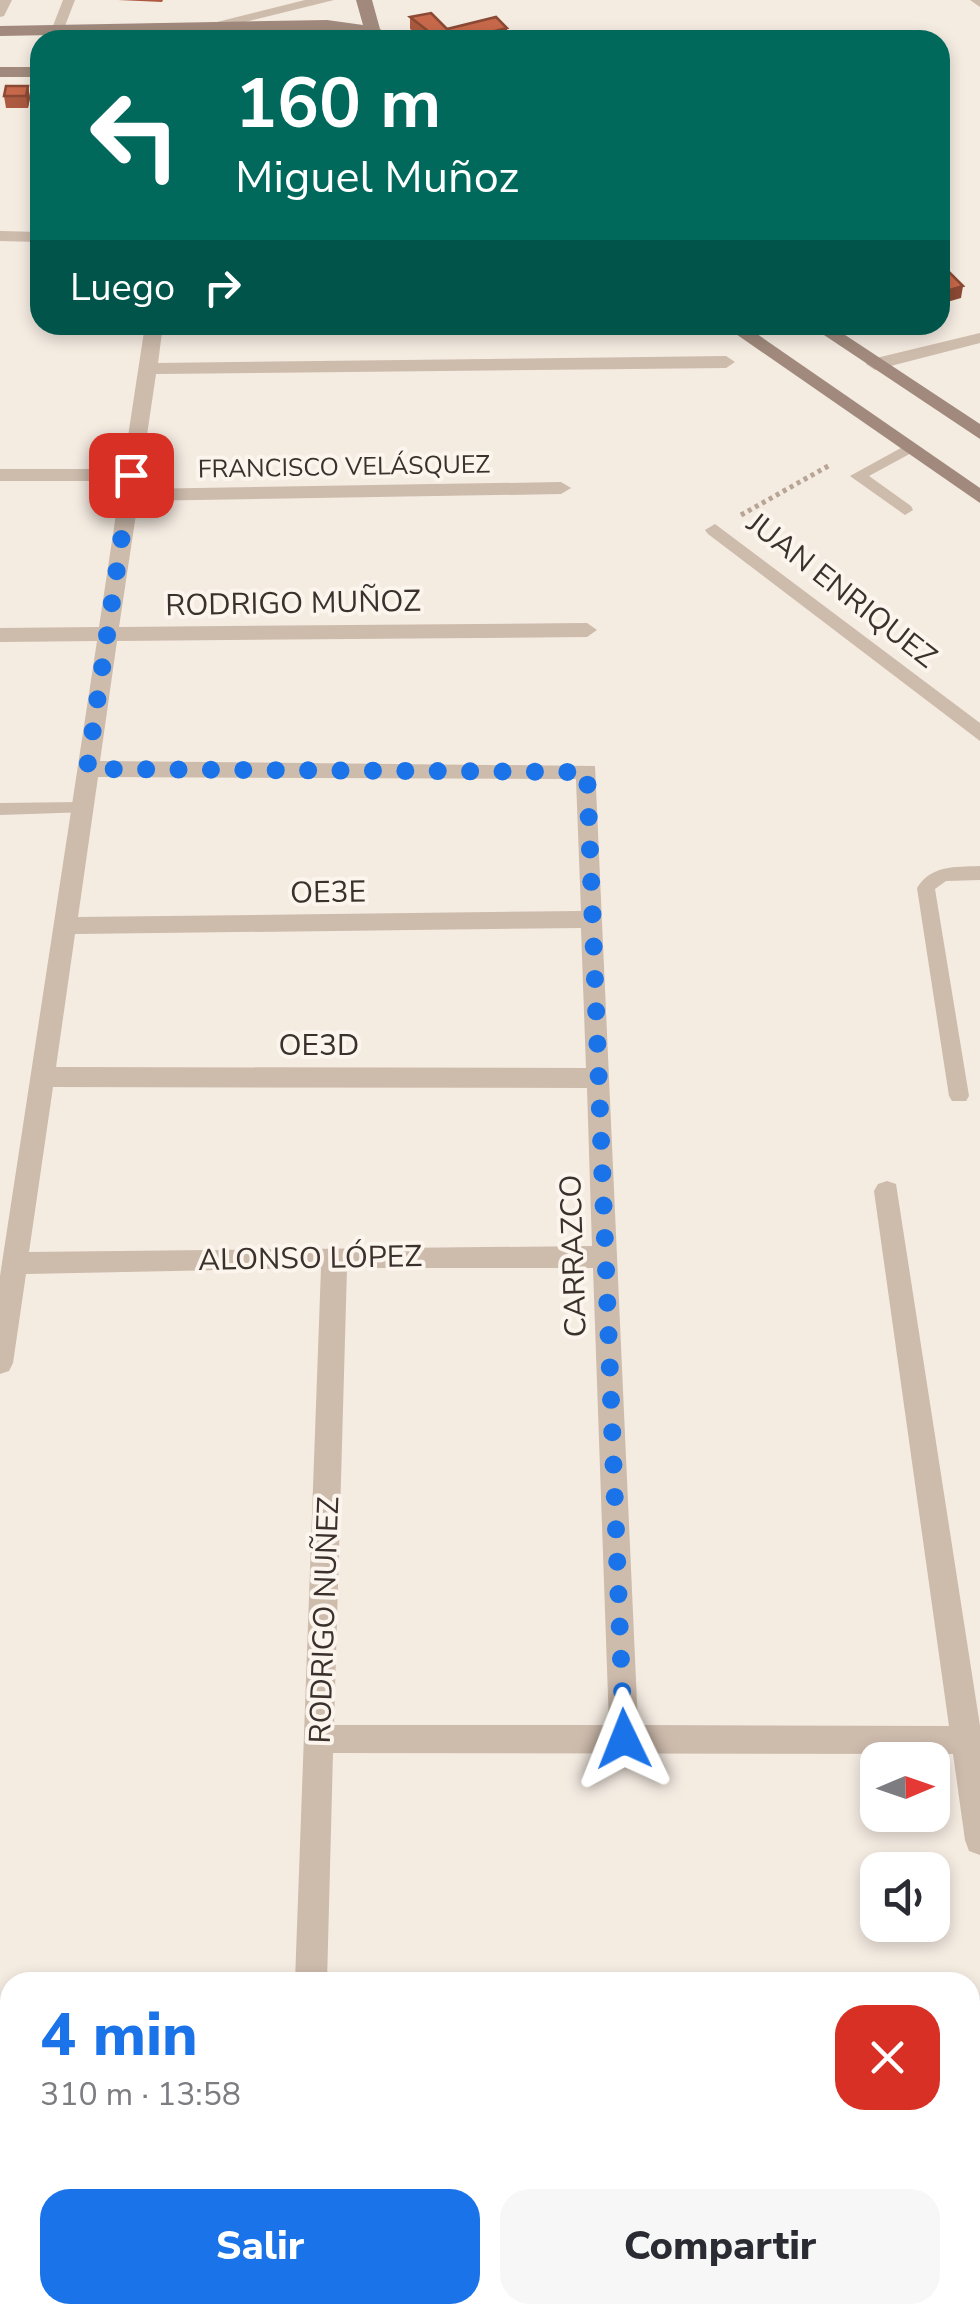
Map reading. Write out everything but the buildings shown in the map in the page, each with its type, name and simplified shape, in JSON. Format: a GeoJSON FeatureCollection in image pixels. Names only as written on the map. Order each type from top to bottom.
{"type":"FeatureCollection","features":[{"type":"Feature","properties":{"kind":"street"},"geometry":{"type":"LineString","coordinates":[[207,30],[217,0]]}},
{"type":"Feature","properties":{"kind":"street"},"geometry":{"type":"LineString","coordinates":[[217,30],[326,0]]}},
{"type":"Feature","properties":{"kind":"street"},"geometry":{"type":"LineString","coordinates":[[251,30],[327,25],[373,30],[364,0]]}},
{"type":"Feature","properties":{"kind":"street"},"geometry":{"type":"LineString","coordinates":[[0,31],[30,31]]}},
{"type":"Feature","properties":{"kind":"street"},"geometry":{"type":"LineString","coordinates":[[0,72],[30,72]]}},
{"type":"Feature","properties":{"kind":"street"},"geometry":{"type":"LineString","coordinates":[[0,236],[30,236]]}},
{"type":"Feature","properties":{"kind":"street"},"geometry":{"type":"LineString","coordinates":[[0,1363],[15,1263],[11,1209],[40,1077],[152,335]]}},
{"type":"Feature","properties":{"kind":"street"},"geometry":{"type":"LineString","coordinates":[[746,335],[980,497]]}},
{"type":"Feature","properties":{"kind":"street"},"geometry":{"type":"LineString","coordinates":[[833,335],[980,434]]}},
{"type":"Feature","properties":{"kind":"street"},"geometry":{"type":"LineString","coordinates":[[876,364],[980,338]]}},
{"type":"Feature","properties":{"kind":"street"},"geometry":{"type":"LineString","coordinates":[[147,369],[726,362]]}},
{"type":"Feature","properties":{"kind":"street","name":"FRANCISCO VELÁSQUEZ"},"geometry":{"type":"LineString","coordinates":[[0,476],[130,485],[560,488]]}},
{"type":"Feature","properties":{"kind":"street","name":"JUAN ENRIQUEZ"},"geometry":{"type":"LineString","coordinates":[[716,530],[980,734]]}},
{"type":"Feature","properties":{"kind":"street","name":"RODRIGO MUÑOZ"},"geometry":{"type":"LineString","coordinates":[[0,634],[588,630]]}},
{"type":"Feature","properties":{"kind":"street","name":"CARRAZCO"},"geometry":{"type":"LineString","coordinates":[[87,769],[587,772],[624,1739]]}},
{"type":"Feature","properties":{"kind":"street","name":"OE3E"},"geometry":{"type":"LineString","coordinates":[[64,926],[592,919]]}},
{"type":"Feature","properties":{"kind":"street","name":"OE3D"},"geometry":{"type":"LineString","coordinates":[[40,1077],[598,1078]]}},
{"type":"Feature","properties":{"kind":"street"},"geometry":{"type":"LineString","coordinates":[[887,1192],[972,1740],[980,1840]]}},
{"type":"Feature","properties":{"kind":"street","name":"RODRIGO NUÑEZ"},"geometry":{"type":"LineString","coordinates":[[311,1972],[334,1257]]}},
{"type":"Feature","properties":{"kind":"street","name":"ALONSO LÓPEZ"},"geometry":{"type":"LineString","coordinates":[[15,1263],[606,1257]]}},
{"type":"Feature","properties":{"kind":"street"},"geometry":{"type":"LineString","coordinates":[[321,1739],[972,1740]]}},
{"type":"Feature","properties":{"kind":"lane"},"geometry":{"type":"LineString","coordinates":[[0,13],[6,0]]}},
{"type":"Feature","properties":{"kind":"lane"},"geometry":{"type":"LineString","coordinates":[[57,30],[68,0]]}},
{"type":"Feature","properties":{"kind":"lane"},"geometry":{"type":"LineString","coordinates":[[905,510],[858,476],[910,448]]}},
{"type":"Feature","properties":{"kind":"lane"},"geometry":{"type":"LineString","coordinates":[[0,810],[82,808]]}},
{"type":"Feature","properties":{"kind":"lane"},"geometry":{"type":"LineString","coordinates":[[958,1096],[926,888],[941,875],[980,874]]}},
{"type":"Feature","properties":{"kind":"path"},"geometry":{"type":"LineString","coordinates":[[716,530],[887,432]]}},
{"type":"Feature","properties":{"kind":"route"},"geometry":{"type":"LineString","coordinates":[[131,475],[87,769],[587,772],[624,1739]]}}]}
